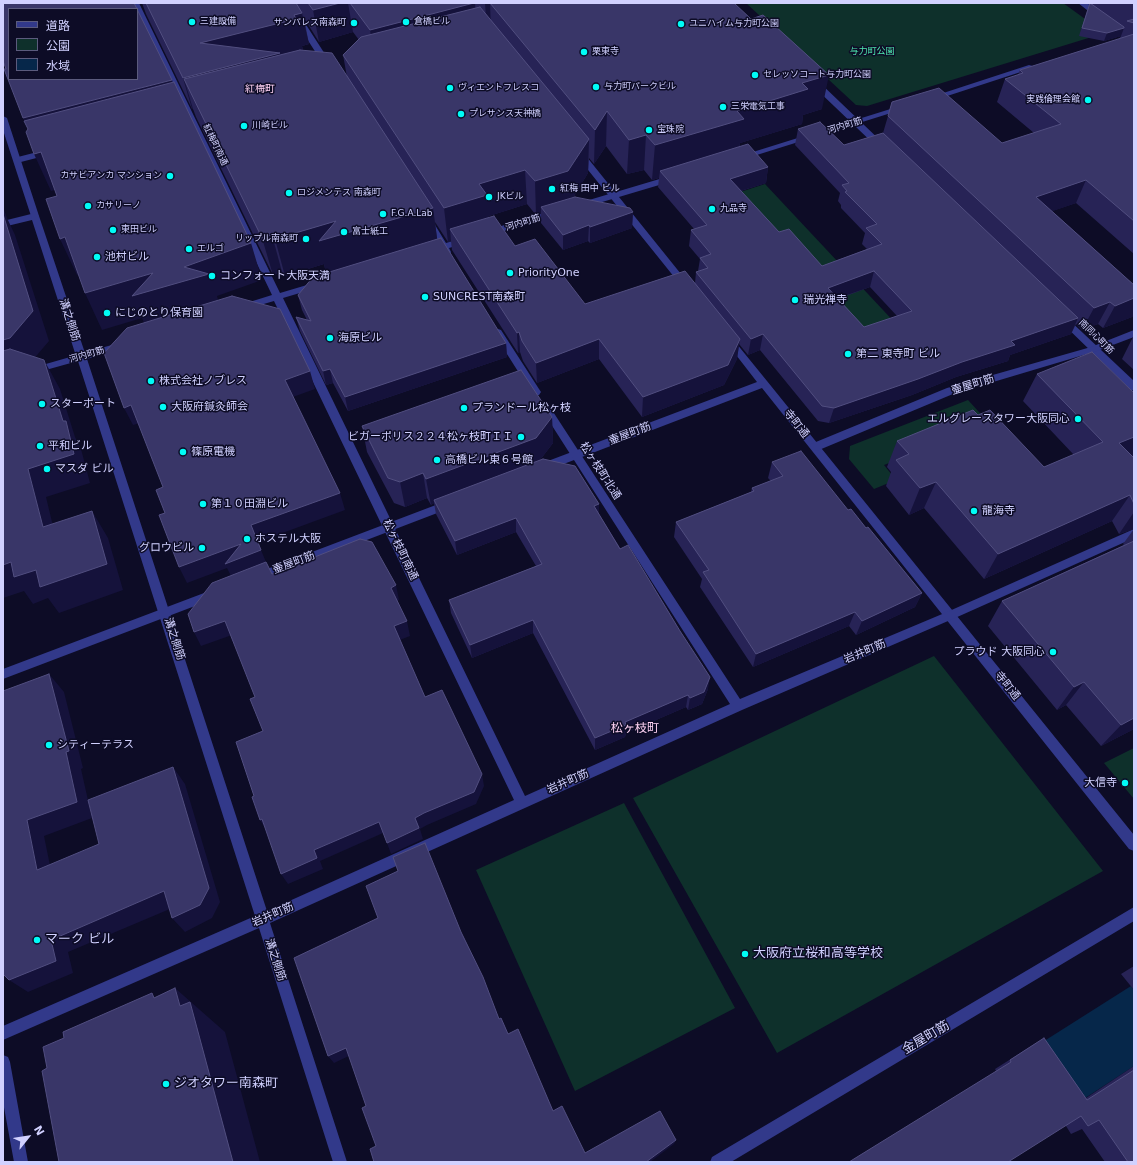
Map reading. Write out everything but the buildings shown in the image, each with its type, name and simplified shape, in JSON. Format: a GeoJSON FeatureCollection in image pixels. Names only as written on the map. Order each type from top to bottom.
{"type":"FeatureCollection","features":[{"type":"Feature","properties":{"kind":"street"},"geometry":{"type":"LineString","coordinates":[[288,3],[335,76]]}},
{"type":"Feature","properties":{"kind":"street"},"geometry":{"type":"LineString","coordinates":[[1082,3],[1106,20]]}},
{"type":"Feature","properties":{"kind":"street","name":"紅梅町南通"},"geometry":{"type":"LineString","coordinates":[[138,9],[277,297]]}},
{"type":"Feature","properties":{"kind":"street","name":"河内町筋"},"geometry":{"type":"LineString","coordinates":[[733,160],[1043,64]]}},
{"type":"Feature","properties":{"kind":"street"},"geometry":{"type":"LineString","coordinates":[[811,79],[889,153]]}},
{"type":"Feature","properties":{"kind":"street","name":"溝之側筋"},"geometry":{"type":"LineString","coordinates":[[3,118],[165,613],[340,1162]]}},
{"type":"Feature","properties":{"kind":"street"},"geometry":{"type":"LineString","coordinates":[[573,145],[691,292]]}},
{"type":"Feature","properties":{"kind":"street"},"geometry":{"type":"LineString","coordinates":[[17,160],[54,150]]}},
{"type":"Feature","properties":{"kind":"street","name":"河内町筋"},"geometry":{"type":"LineString","coordinates":[[421,254],[680,176]]}},
{"type":"Feature","properties":{"kind":"street"},"geometry":{"type":"LineString","coordinates":[[3,224],[34,216]]}},
{"type":"Feature","properties":{"kind":"street"},"geometry":{"type":"LineString","coordinates":[[425,216],[454,262]]}},
{"type":"Feature","properties":{"kind":"street"},"geometry":{"type":"LineString","coordinates":[[232,311],[322,283]]}},
{"type":"Feature","properties":{"kind":"street","name":"松ヶ枝町南通"},"geometry":{"type":"LineString","coordinates":[[277,297],[522,803]]}},
{"type":"Feature","properties":{"kind":"street","name":"南同心町筋"},"geometry":{"type":"LineString","coordinates":[[1054,311],[1134,387]]}},
{"type":"Feature","properties":{"kind":"street","name":"松ヶ枝町北通"},"geometry":{"type":"LineString","coordinates":[[491,322],[575,455],[738,706]]}},
{"type":"Feature","properties":{"kind":"street","name":"壷屋町筋"},"geometry":{"type":"LineString","coordinates":[[815,447],[950,391],[1094,349],[1134,333]]}},
{"type":"Feature","properties":{"kind":"street","name":"寺町通"},"geometry":{"type":"LineString","coordinates":[[725,335],[1134,845]]}},
{"type":"Feature","properties":{"kind":"street","name":"河内町筋"},"geometry":{"type":"LineString","coordinates":[[26,373],[129,343]]}},
{"type":"Feature","properties":{"kind":"street","name":"壷屋町筋"},"geometry":{"type":"LineString","coordinates":[[531,472],[764,383]]}},
{"type":"Feature","properties":{"kind":"street","name":"壷屋町筋"},"geometry":{"type":"LineString","coordinates":[[247,581],[456,501]]}},
{"type":"Feature","properties":{"kind":"street","name":"岩井町筋"},"geometry":{"type":"LineString","coordinates":[[3,1033],[262,920],[738,706],[951,615],[1134,533]]}},
{"type":"Feature","properties":{"kind":"street"},"geometry":{"type":"LineString","coordinates":[[3,674],[225,590]]}},
{"type":"Feature","properties":{"kind":"street","name":"金屋町筋"},"geometry":{"type":"LineString","coordinates":[[717,1162],[1134,914]]}},
{"type":"Feature","properties":{"kind":"street"},"geometry":{"type":"LineString","coordinates":[[3,1062],[21,1162]]}},
{"type":"Feature","properties":{"kind":"green space","name":"与力町公園"},"geometry":{"type":"Polygon","coordinates":[[[746,3],[1063,3],[1099,29],[1095,36],[867,106],[856,105],[746,3]]]}},
{"type":"Feature","properties":{"kind":"green space"},"geometry":{"type":"Polygon","coordinates":[[[765,184],[898,326],[859,340],[731,195],[765,184]]]}},
{"type":"Feature","properties":{"kind":"green space"},"geometry":{"type":"Polygon","coordinates":[[[968,400],[1032,470],[961,435],[884,465],[896,480],[874,489],[849,459],[850,446],[968,400]]]}},
{"type":"Feature","properties":{"kind":"green space"},"geometry":{"type":"Polygon","coordinates":[[[934,656],[1103,871],[777,1053],[633,798],[934,656]]]}},
{"type":"Feature","properties":{"kind":"green space","name":"大信寺"},"geometry":{"type":"Polygon","coordinates":[[[1134,748],[1134,799],[1104,763],[1134,748]]]}},
{"type":"Feature","properties":{"kind":"green space"},"geometry":{"type":"Polygon","coordinates":[[[624,803],[735,1008],[575,1091],[476,870],[624,803]]]}},
{"type":"Feature","properties":{"kind":"water"},"geometry":{"type":"Polygon","coordinates":[[[1131,986],[1134,990],[1134,1066],[1070,1108],[1030,1050],[1131,986]]]}},
{"type":"Feature","properties":{"kind":"place","name":"三建設備"},"geometry":{"type":"Point","coordinates":[192,22]}},
{"type":"Feature","properties":{"kind":"place","name":"倉橋ビル"},"geometry":{"type":"Point","coordinates":[406,22]}},
{"type":"Feature","properties":{"kind":"place","name":"サンパレス南森町"},"geometry":{"type":"Point","coordinates":[354,23]}},
{"type":"Feature","properties":{"kind":"place","name":"ユニハイム与力町公園"},"geometry":{"type":"Point","coordinates":[681,24]}},
{"type":"Feature","properties":{"kind":"place","name":"栗東寺"},"geometry":{"type":"Point","coordinates":[584,52]}},
{"type":"Feature","properties":{"kind":"place","name":"セレッソコート与力町公園"},"geometry":{"type":"Point","coordinates":[755,75]}},
{"type":"Feature","properties":{"kind":"place","name":"与力町パークビル"},"geometry":{"type":"Point","coordinates":[596,87]}},
{"type":"Feature","properties":{"kind":"place","name":"ヴィエントフレスコ"},"geometry":{"type":"Point","coordinates":[450,88]}},
{"type":"Feature","properties":{"kind":"place","name":"実践倫理会館"},"geometry":{"type":"Point","coordinates":[1088,100]}},
{"type":"Feature","properties":{"kind":"place","name":"三栄電気工事"},"geometry":{"type":"Point","coordinates":[723,107]}},
{"type":"Feature","properties":{"kind":"place","name":"プレサンス天神橋"},"geometry":{"type":"Point","coordinates":[461,114]}},
{"type":"Feature","properties":{"kind":"place","name":"川崎ビル"},"geometry":{"type":"Point","coordinates":[244,126]}},
{"type":"Feature","properties":{"kind":"place","name":"宝珠院"},"geometry":{"type":"Point","coordinates":[649,130]}},
{"type":"Feature","properties":{"kind":"place","name":"カサビアンカ マンション"},"geometry":{"type":"Point","coordinates":[170,176]}},
{"type":"Feature","properties":{"kind":"place","name":"紅梅 田中 ビル"},"geometry":{"type":"Point","coordinates":[552,189]}},
{"type":"Feature","properties":{"kind":"place","name":"ロジメンテス 南森町"},"geometry":{"type":"Point","coordinates":[289,193]}},
{"type":"Feature","properties":{"kind":"place","name":"JKビル"},"geometry":{"type":"Point","coordinates":[489,197]}},
{"type":"Feature","properties":{"kind":"place","name":"カサリーノ"},"geometry":{"type":"Point","coordinates":[88,206]}},
{"type":"Feature","properties":{"kind":"place","name":"九品寺"},"geometry":{"type":"Point","coordinates":[712,209]}},
{"type":"Feature","properties":{"kind":"place","name":"F.G.A.Lab"},"geometry":{"type":"Point","coordinates":[383,214]}},
{"type":"Feature","properties":{"kind":"place","name":"東田ビル"},"geometry":{"type":"Point","coordinates":[113,230]}},
{"type":"Feature","properties":{"kind":"place","name":"富士紙工"},"geometry":{"type":"Point","coordinates":[344,232]}},
{"type":"Feature","properties":{"kind":"place","name":"リップル南森町"},"geometry":{"type":"Point","coordinates":[306,239]}},
{"type":"Feature","properties":{"kind":"place","name":"エルゴ"},"geometry":{"type":"Point","coordinates":[189,249]}},
{"type":"Feature","properties":{"kind":"place","name":"池村ビル"},"geometry":{"type":"Point","coordinates":[97,257]}},
{"type":"Feature","properties":{"kind":"place","name":"PriorityOne"},"geometry":{"type":"Point","coordinates":[510,273]}},
{"type":"Feature","properties":{"kind":"place","name":"コンフォート大阪天満"},"geometry":{"type":"Point","coordinates":[212,276]}},
{"type":"Feature","properties":{"kind":"place","name":"SUNCREST南森町"},"geometry":{"type":"Point","coordinates":[425,297]}},
{"type":"Feature","properties":{"kind":"place","name":"瑞光禅寺"},"geometry":{"type":"Point","coordinates":[795,300]}},
{"type":"Feature","properties":{"kind":"place","name":"にじのとり保育園"},"geometry":{"type":"Point","coordinates":[107,313]}},
{"type":"Feature","properties":{"kind":"place","name":"海原ビル"},"geometry":{"type":"Point","coordinates":[330,338]}},
{"type":"Feature","properties":{"kind":"place","name":"第二 東寺町 ビル"},"geometry":{"type":"Point","coordinates":[848,354]}},
{"type":"Feature","properties":{"kind":"place","name":"株式会社ノブレス"},"geometry":{"type":"Point","coordinates":[151,381]}},
{"type":"Feature","properties":{"kind":"place","name":"スターポート"},"geometry":{"type":"Point","coordinates":[42,404]}},
{"type":"Feature","properties":{"kind":"place","name":"大阪府鍼灸師会"},"geometry":{"type":"Point","coordinates":[163,407]}},
{"type":"Feature","properties":{"kind":"place","name":"プランドール松ヶ枝"},"geometry":{"type":"Point","coordinates":[464,408]}},
{"type":"Feature","properties":{"kind":"place","name":"エルグレースタワー大阪同心"},"geometry":{"type":"Point","coordinates":[1078,419]}},
{"type":"Feature","properties":{"kind":"place","name":"ビガーポリス２２４松ヶ枝町ＩＩ"},"geometry":{"type":"Point","coordinates":[521,437]}},
{"type":"Feature","properties":{"kind":"place","name":"平和ビル"},"geometry":{"type":"Point","coordinates":[40,446]}},
{"type":"Feature","properties":{"kind":"place","name":"篠原電機"},"geometry":{"type":"Point","coordinates":[183,452]}},
{"type":"Feature","properties":{"kind":"place","name":"高橋ビル東６号館"},"geometry":{"type":"Point","coordinates":[437,460]}},
{"type":"Feature","properties":{"kind":"place","name":"マスダ ビル"},"geometry":{"type":"Point","coordinates":[47,469]}},
{"type":"Feature","properties":{"kind":"place","name":"第１０田淵ビル"},"geometry":{"type":"Point","coordinates":[203,504]}},
{"type":"Feature","properties":{"kind":"place","name":"龍海寺"},"geometry":{"type":"Point","coordinates":[974,511]}},
{"type":"Feature","properties":{"kind":"place","name":"ホステル大阪"},"geometry":{"type":"Point","coordinates":[247,539]}},
{"type":"Feature","properties":{"kind":"place","name":"グロウビル"},"geometry":{"type":"Point","coordinates":[202,548]}},
{"type":"Feature","properties":{"kind":"place","name":"プラウド 大阪同心"},"geometry":{"type":"Point","coordinates":[1053,652]}},
{"type":"Feature","properties":{"kind":"place","name":"シティーテラス"},"geometry":{"type":"Point","coordinates":[49,745]}},
{"type":"Feature","properties":{"kind":"place","name":"大信寺"},"geometry":{"type":"Point","coordinates":[1125,783]}},
{"type":"Feature","properties":{"kind":"place","name":"マーク ビル"},"geometry":{"type":"Point","coordinates":[37,940]}},
{"type":"Feature","properties":{"kind":"place","name":"大阪府立桜和高等学校"},"geometry":{"type":"Point","coordinates":[745,954]}},
{"type":"Feature","properties":{"kind":"place","name":"ジオタワー南森町"},"geometry":{"type":"Point","coordinates":[166,1084]}},
{"type":"Feature","properties":{"kind":"district","name":"紅梅町"},"geometry":{"type":"Point","coordinates":[260,89]}},
{"type":"Feature","properties":{"kind":"district","name":"松ヶ枝町"},"geometry":{"type":"Point","coordinates":[635,729]}}]}
